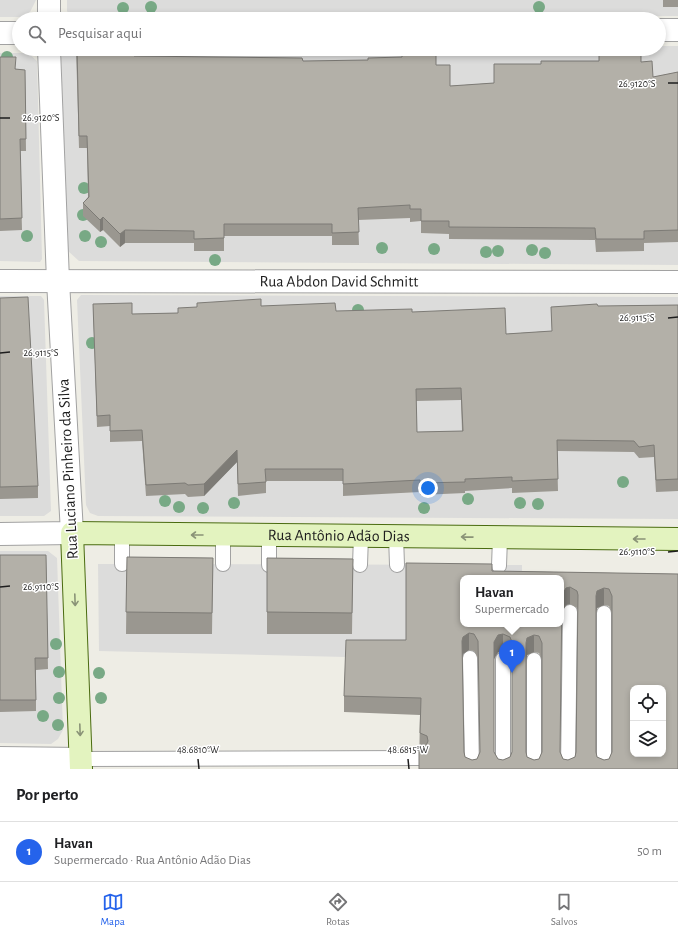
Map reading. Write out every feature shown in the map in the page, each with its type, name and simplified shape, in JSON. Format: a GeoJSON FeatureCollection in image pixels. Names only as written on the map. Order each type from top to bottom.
{"type":"FeatureCollection","features":[{"type":"Feature","properties":{"kind":"main road","name":"Rua Antônio Adão Dias"},"geometry":{"type":"LineString","coordinates":[[72,533],[678,539]]}},
{"type":"Feature","properties":{"kind":"main road","name":"Rua Luciano Pinheiro da Silva"},"geometry":{"type":"LineString","coordinates":[[72,533],[81,764]]}},
{"type":"Feature","properties":{"kind":"street"},"geometry":{"type":"LineString","coordinates":[[49,0],[49,12]]}},
{"type":"Feature","properties":{"kind":"street"},"geometry":{"type":"LineString","coordinates":[[666,30],[678,30]]}},
{"type":"Feature","properties":{"kind":"street"},"geometry":{"type":"LineString","coordinates":[[0,33],[12,33]]}},
{"type":"Feature","properties":{"kind":"street","name":"Rua Luciano Pinheiro da Silva"},"geometry":{"type":"LineString","coordinates":[[49,56],[58,281],[72,533]]}},
{"type":"Feature","properties":{"kind":"street","name":"Rua Abdon David Schmitt"},"geometry":{"type":"LineString","coordinates":[[0,281],[678,282]]}},
{"type":"Feature","properties":{"kind":"street","name":"Rua Antônio Adão Dias"},"geometry":{"type":"LineString","coordinates":[[0,534],[72,533]]}},
{"type":"Feature","properties":{"kind":"street"},"geometry":{"type":"LineString","coordinates":[[0,758],[81,764]]}},
{"type":"Feature","properties":{"kind":"lane"},"geometry":{"type":"LineString","coordinates":[[122,534],[122,564]]}},
{"type":"Feature","properties":{"kind":"lane"},"geometry":{"type":"LineString","coordinates":[[223,535],[223,564]]}},
{"type":"Feature","properties":{"kind":"lane"},"geometry":{"type":"LineString","coordinates":[[269,535],[269,565]]}},
{"type":"Feature","properties":{"kind":"lane"},"geometry":{"type":"LineString","coordinates":[[360,536],[360,565]]}},
{"type":"Feature","properties":{"kind":"lane"},"geometry":{"type":"LineString","coordinates":[[396,536],[397,566]]}},
{"type":"Feature","properties":{"kind":"lane"},"geometry":{"type":"LineString","coordinates":[[499,566],[500,538]]}},
{"type":"Feature","properties":{"kind":"lane"},"geometry":{"type":"LineString","coordinates":[[568,769],[570,612]]}},
{"type":"Feature","properties":{"kind":"lane"},"geometry":{"type":"LineString","coordinates":[[604,613],[604,769]]}},
{"type":"Feature","properties":{"kind":"lane"},"geometry":{"type":"LineString","coordinates":[[470,658],[472,769]]}},
{"type":"Feature","properties":{"kind":"lane"},"geometry":{"type":"LineString","coordinates":[[503,659],[503,769]]}},
{"type":"Feature","properties":{"kind":"lane"},"geometry":{"type":"LineString","coordinates":[[534,660],[534,769]]}},
{"type":"Feature","properties":{"kind":"lane"},"geometry":{"type":"LineString","coordinates":[[81,764],[420,758]]}},
{"type":"Feature","properties":{"kind":"shaded area"},"geometry":{"type":"Polygon","coordinates":[[[0,0],[36,0],[30,12],[12,12],[12,17],[0,17],[0,0]]]}},
{"type":"Feature","properties":{"kind":"shaded area"},"geometry":{"type":"Polygon","coordinates":[[[67,0],[678,0],[678,16],[666,16],[666,12],[67,11],[67,0]]]}},
{"type":"Feature","properties":{"kind":"shaded area"},"geometry":{"type":"Polygon","coordinates":[[[666,46],[678,46],[678,265],[79,261],[68,251],[61,57],[666,56],[666,46]]]}},
{"type":"Feature","properties":{"kind":"shaded area"},"geometry":{"type":"Polygon","coordinates":[[[0,53],[12,53],[12,56],[31,56],[37,61],[42,259],[40,262],[0,261],[0,53]]]}},
{"type":"Feature","properties":{"kind":"shaded area"},"geometry":{"type":"Polygon","coordinates":[[[81,295],[678,297],[678,519],[98,516],[90,513],[86,505],[77,300],[81,295]]]}},
{"type":"Feature","properties":{"kind":"shaded area"},"geometry":{"type":"Polygon","coordinates":[[[0,296],[41,296],[44,300],[51,511],[44,516],[0,516],[0,296]]]}},
{"type":"Feature","properties":{"kind":"shaded area"},"geometry":{"type":"Polygon","coordinates":[[[0,551],[48,551],[57,558],[63,730],[58,739],[51,744],[0,743],[0,551]]]}},
{"type":"Feature","properties":{"kind":"shaded area"},"geometry":{"type":"Polygon","coordinates":[[[98,564],[522,565],[522,575],[460,575],[460,627],[468,627],[521,658],[346,657],[99,651],[98,564]]]}},
{"type":"Feature","properties":{"kind":"building"},"geometry":{"type":"Polygon","coordinates":[[[77,56],[302,58],[303,61],[368,60],[368,58],[402,56],[436,56],[436,65],[450,65],[450,86],[494,83],[494,64],[541,64],[541,61],[599,61],[599,56],[641,56],[641,62],[652,61],[653,77],[678,72],[678,230],[644,231],[644,239],[596,239],[595,228],[449,227],[449,221],[421,221],[421,209],[410,209],[410,205],[358,208],[359,232],[332,233],[332,224],[224,224],[224,238],[194,239],[194,231],[125,230],[120,234],[103,217],[100,220],[83,203],[89,197],[87,136],[79,136],[77,56]]]}},
{"type":"Feature","properties":{"kind":"building"},"geometry":{"type":"Polygon","coordinates":[[[0,57],[16,57],[15,69],[25,70],[26,139],[20,139],[22,218],[0,219],[0,57]]]}},
{"type":"Feature","properties":{"kind":"building"},"geometry":{"type":"Polygon","coordinates":[[[28,297],[38,486],[0,487],[0,298],[28,297]]]}},
{"type":"Feature","properties":{"kind":"building"},"geometry":{"type":"Polygon","coordinates":[[[261,299],[261,306],[335,303],[336,311],[412,309],[412,312],[505,308],[506,334],[552,331],[551,307],[597,304],[598,306],[678,305],[678,479],[656,480],[654,445],[639,447],[634,441],[557,440],[558,479],[512,481],[512,477],[465,479],[465,482],[420,483],[420,480],[343,484],[343,469],[265,469],[266,482],[238,484],[237,450],[204,484],[188,485],[185,483],[146,485],[142,430],[110,431],[110,415],[97,416],[93,304],[132,303],[132,314],[178,313],[178,308],[197,307],[197,303],[261,299]],[[461,388],[416,389],[417,432],[463,431],[461,388]]]}},
{"type":"Feature","properties":{"kind":"building"},"geometry":{"type":"Polygon","coordinates":[[[0,555],[46,555],[48,658],[35,658],[36,700],[0,700],[0,555]]]}},
{"type":"Feature","properties":{"kind":"building"},"geometry":{"type":"Polygon","coordinates":[[[127,557],[213,558],[212,613],[126,612],[127,557]]]}},
{"type":"Feature","properties":{"kind":"building"},"geometry":{"type":"Polygon","coordinates":[[[267,558],[353,559],[352,613],[267,612],[267,558]]]}},
{"type":"Feature","properties":{"kind":"building"},"geometry":{"type":"Polygon","coordinates":[[[406,563],[492,564],[492,571],[678,574],[678,769],[419,769],[419,750],[425,748],[428,741],[427,736],[420,733],[421,698],[344,696],[346,640],[406,640],[406,563]],[[460,575],[460,627],[562,627],[560,752],[563,759],[568,760],[575,757],[576,752],[578,595],[577,591],[570,587],[566,588],[564,592],[564,575],[460,575]],[[604,588],[597,591],[596,596],[596,752],[597,757],[604,760],[609,759],[612,752],[612,596],[609,589],[604,588]],[[469,633],[463,637],[462,641],[464,752],[465,757],[472,760],[477,759],[480,752],[478,641],[474,634],[469,633]],[[503,634],[498,635],[494,642],[494,752],[498,759],[503,760],[510,757],[512,752],[512,642],[510,637],[503,634]],[[534,635],[527,638],[526,643],[526,752],[527,757],[534,760],[539,759],[542,752],[542,643],[539,636],[534,635]]]}},
{"type":"Feature","properties":{"kind":"place","name":"Havan"},"geometry":{"type":"Point","coordinates":[512,673]}}]}
